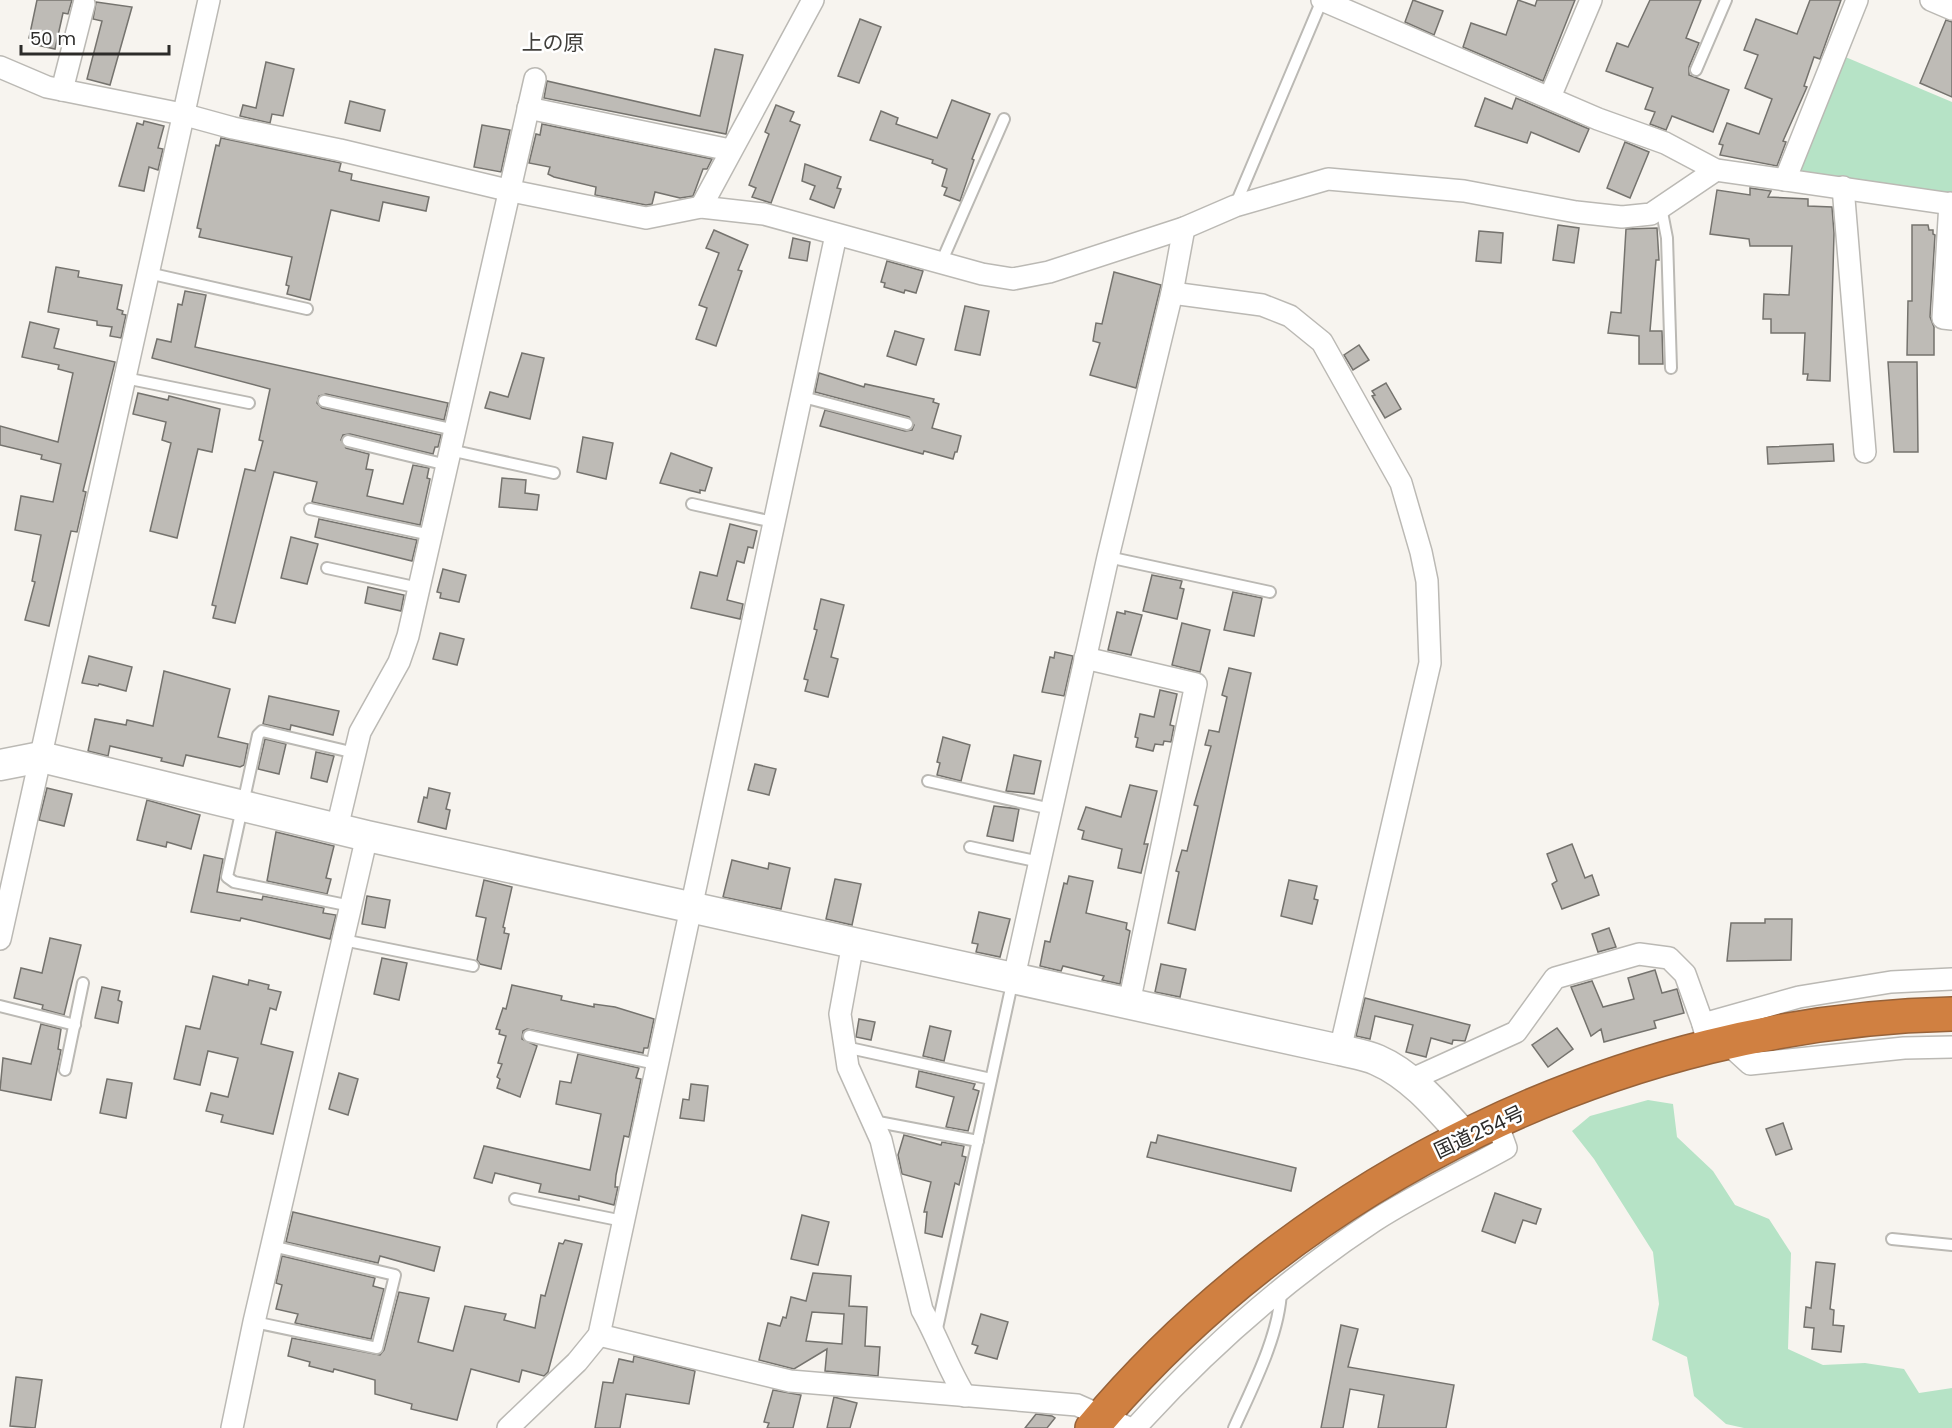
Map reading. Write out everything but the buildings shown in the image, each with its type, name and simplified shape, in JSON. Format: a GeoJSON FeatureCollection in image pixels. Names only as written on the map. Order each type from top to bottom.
{"type":"FeatureCollection","features":[{"type":"Feature","properties":{"kind":"highway","name":"国道254号"},"geometry":{"type":"LineString","coordinates":[[1108,1424],[1161,1350],[1274,1253],[1331,1212],[1465,1137],[1616,1074],[1713,1038],[1911,1014],[1952,1014]]}},
{"type":"Feature","properties":{"kind":"street"},"geometry":{"type":"LineString","coordinates":[[0,939],[209,0]]}},
{"type":"Feature","properties":{"kind":"street"},"geometry":{"type":"LineString","coordinates":[[701,207],[813,0]]}},
{"type":"Feature","properties":{"kind":"street"},"geometry":{"type":"LineString","coordinates":[[1322,0],[1598,119],[1665,143],[1716,170],[1951,203],[1943,318],[1952,319]]}},
{"type":"Feature","properties":{"kind":"street"},"geometry":{"type":"LineString","coordinates":[[1550,97],[1591,0]]}},
{"type":"Feature","properties":{"kind":"street"},"geometry":{"type":"LineString","coordinates":[[1785,180],[1857,0]]}},
{"type":"Feature","properties":{"kind":"street"},"geometry":{"type":"LineString","coordinates":[[1931,0],[1952,9]]}},
{"type":"Feature","properties":{"kind":"street"},"geometry":{"type":"LineString","coordinates":[[62,90],[84,4]]}},
{"type":"Feature","properties":{"kind":"street"},"geometry":{"type":"LineString","coordinates":[[0,67],[47,87],[182,114],[233,128],[340,150],[507,190],[646,218],[701,207],[764,214],[982,274],[1012,279],[1049,272],[1184,228],[1235,206],[1328,178],[1464,191],[1576,212],[1622,217],[1652,214],[1716,170]]}},
{"type":"Feature","properties":{"kind":"street"},"geometry":{"type":"LineString","coordinates":[[337,828],[355,753],[368,713],[399,662],[408,636],[507,190],[535,79]]}},
{"type":"Feature","properties":{"kind":"street"},"geometry":{"type":"LineString","coordinates":[[528,108],[730,150]]}},
{"type":"Feature","properties":{"kind":"street"},"geometry":{"type":"LineString","coordinates":[[1843,187],[1865,452]]}},
{"type":"Feature","properties":{"kind":"street"},"geometry":{"type":"LineString","coordinates":[[1014,977],[1107,557],[1172,293],[1184,228]]}},
{"type":"Feature","properties":{"kind":"street"},"geometry":{"type":"LineString","coordinates":[[508,1428],[570,1369],[599,1335],[689,907],[773,522],[803,397],[836,235]]}},
{"type":"Feature","properties":{"kind":"street"},"geometry":{"type":"LineString","coordinates":[[1172,293],[1262,305],[1290,316],[1322,342],[1401,483],[1421,552],[1427,581],[1430,663],[1341,1050]]}},
{"type":"Feature","properties":{"kind":"street"},"geometry":{"type":"LineString","coordinates":[[1085,658],[1196,684],[1129,1003]]}},
{"type":"Feature","properties":{"kind":"street"},"geometry":{"type":"LineString","coordinates":[[0,765],[41,758],[367,836],[1341,1050],[1377,1060],[1408,1080],[1429,1097],[1465,1137]]}},
{"type":"Feature","properties":{"kind":"street"},"geometry":{"type":"LineString","coordinates":[[232,1428],[254,1322],[367,836]]}},
{"type":"Feature","properties":{"kind":"street"},"geometry":{"type":"LineString","coordinates":[[853,942],[840,1014],[848,1067],[881,1140],[922,1310],[936,1334],[951,1374],[965,1396]]}},
{"type":"Feature","properties":{"kind":"street"},"geometry":{"type":"LineString","coordinates":[[1408,1080],[1516,1032],[1555,978],[1639,954],[1669,958],[1685,974],[1713,1038],[1750,1064],[1904,1048],[1952,1047]]}},
{"type":"Feature","properties":{"kind":"street"},"geometry":{"type":"LineString","coordinates":[[1713,1038],[1799,997],[1891,982],[1952,979]]}},
{"type":"Feature","properties":{"kind":"street"},"geometry":{"type":"LineString","coordinates":[[1136,1428],[1183,1376],[1281,1290],[1376,1220],[1506,1148],[1497,1122]]}},
{"type":"Feature","properties":{"kind":"street"},"geometry":{"type":"LineString","coordinates":[[599,1335],[790,1381],[1077,1405],[1108,1424]]}},
{"type":"Feature","properties":{"kind":"lane"},"geometry":{"type":"LineString","coordinates":[[1235,206],[1322,0]]}},
{"type":"Feature","properties":{"kind":"lane"},"geometry":{"type":"LineString","coordinates":[[1696,70],[1726,0]]}},
{"type":"Feature","properties":{"kind":"lane"},"geometry":{"type":"LineString","coordinates":[[941,263],[1004,119]]}},
{"type":"Feature","properties":{"kind":"lane"},"geometry":{"type":"LineString","coordinates":[[1661,207],[1667,238],[1671,368]]}},
{"type":"Feature","properties":{"kind":"lane"},"geometry":{"type":"LineString","coordinates":[[148,273],[307,309]]}},
{"type":"Feature","properties":{"kind":"lane"},"geometry":{"type":"LineString","coordinates":[[125,378],[249,403]]}},
{"type":"Feature","properties":{"kind":"lane"},"geometry":{"type":"LineString","coordinates":[[803,397],[907,424]]}},
{"type":"Feature","properties":{"kind":"lane"},"geometry":{"type":"LineString","coordinates":[[324,401],[451,448],[554,473]]}},
{"type":"Feature","properties":{"kind":"lane"},"geometry":{"type":"LineString","coordinates":[[348,441],[451,448]]}},
{"type":"Feature","properties":{"kind":"lane"},"geometry":{"type":"LineString","coordinates":[[692,504],[773,522]]}},
{"type":"Feature","properties":{"kind":"lane"},"geometry":{"type":"LineString","coordinates":[[310,509],[431,535]]}},
{"type":"Feature","properties":{"kind":"lane"},"geometry":{"type":"LineString","coordinates":[[1107,557],[1270,592]]}},
{"type":"Feature","properties":{"kind":"lane"},"geometry":{"type":"LineString","coordinates":[[327,567],[419,588]]}},
{"type":"Feature","properties":{"kind":"lane"},"geometry":{"type":"LineString","coordinates":[[351,906],[234,882],[227,877],[241,805],[258,735],[262,731],[355,753]]}},
{"type":"Feature","properties":{"kind":"lane"},"geometry":{"type":"LineString","coordinates":[[928,782],[1051,809]]}},
{"type":"Feature","properties":{"kind":"lane"},"geometry":{"type":"LineString","coordinates":[[970,847],[1040,862]]}},
{"type":"Feature","properties":{"kind":"lane"},"geometry":{"type":"LineString","coordinates":[[343,940],[473,966]]}},
{"type":"Feature","properties":{"kind":"lane"},"geometry":{"type":"LineString","coordinates":[[936,1334],[1014,977]]}},
{"type":"Feature","properties":{"kind":"lane"},"geometry":{"type":"LineString","coordinates":[[65,1070],[83,983]]}},
{"type":"Feature","properties":{"kind":"lane"},"geometry":{"type":"LineString","coordinates":[[0,1006],[75,1024]]}},
{"type":"Feature","properties":{"kind":"lane"},"geometry":{"type":"LineString","coordinates":[[529,1036],[656,1064]]}},
{"type":"Feature","properties":{"kind":"lane"},"geometry":{"type":"LineString","coordinates":[[845,1047],[992,1079]]}},
{"type":"Feature","properties":{"kind":"lane"},"geometry":{"type":"LineString","coordinates":[[873,1121],[978,1141]]}},
{"type":"Feature","properties":{"kind":"lane"},"geometry":{"type":"LineString","coordinates":[[515,1199],[623,1221]]}},
{"type":"Feature","properties":{"kind":"lane"},"geometry":{"type":"LineString","coordinates":[[1892,1239],[1952,1245]]}},
{"type":"Feature","properties":{"kind":"lane"},"geometry":{"type":"LineString","coordinates":[[254,1322],[377,1348],[395,1275],[272,1246]]}},
{"type":"Feature","properties":{"kind":"lane"},"geometry":{"type":"LineString","coordinates":[[1234,1428],[1250,1394],[1280,1311],[1281,1290]]}},
{"type":"Feature","properties":{"kind":"green space"},"geometry":{"type":"Polygon","coordinates":[[[1843,56],[1952,102],[1952,195],[1799,173],[1843,56]]]}},
{"type":"Feature","properties":{"kind":"green space"},"geometry":{"type":"Polygon","coordinates":[[[1648,1100],[1673,1104],[1677,1137],[1713,1171],[1735,1205],[1769,1219],[1791,1253],[1788,1349],[1823,1365],[1865,1363],[1904,1369],[1919,1393],[1952,1388],[1952,1428],[1744,1428],[1726,1424],[1694,1396],[1687,1357],[1652,1340],[1659,1304],[1653,1252],[1594,1159],[1572,1131],[1590,1116],[1648,1100]]]}},
{"type":"Feature","properties":{"kind":"district","name":"上の原"},"geometry":{"type":"Point","coordinates":[553,43]}}]}
